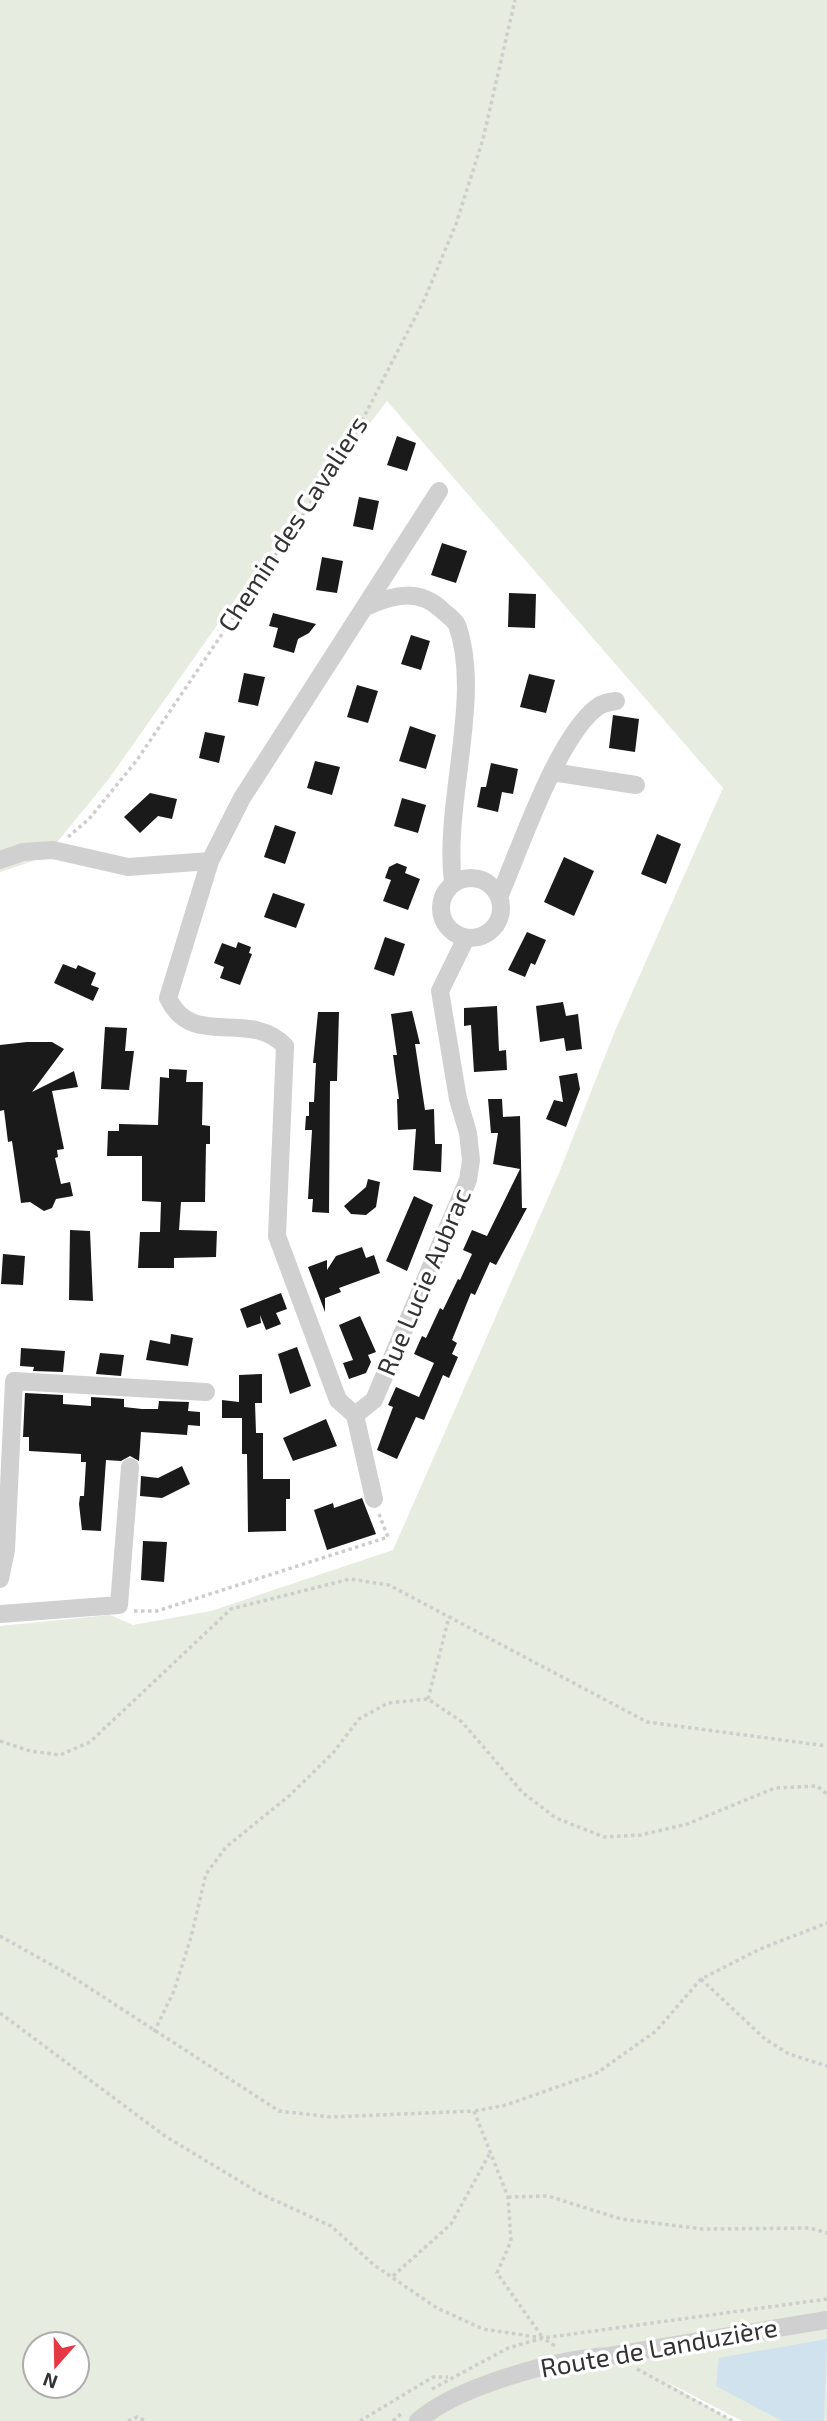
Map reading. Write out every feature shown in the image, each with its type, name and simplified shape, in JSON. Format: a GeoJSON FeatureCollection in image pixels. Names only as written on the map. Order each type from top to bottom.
{"type":"FeatureCollection","features":[{"type":"Feature","properties":{"kind":"street"},"geometry":{"type":"LineString","coordinates":[[374,1499],[355,1415],[338,1400],[277,1236],[285,1046],[263,1031],[190,1023],[176,1015],[168,998],[210,861],[242,798],[368,606],[439,491]]}},
{"type":"Feature","properties":{"kind":"street"},"geometry":{"type":"LineString","coordinates":[[368,606],[388,597],[409,594],[431,600],[456,622],[463,649],[466,682],[449,852],[453,883]]}},
{"type":"Feature","properties":{"kind":"street"},"geometry":{"type":"LineString","coordinates":[[499,897],[494,888],[477,878],[466,878],[453,883],[443,894],[440,911],[451,931],[466,938],[480,936],[492,930],[500,916],[499,897],[552,772],[590,715],[604,703],[616,701]]}},
{"type":"Feature","properties":{"kind":"street"},"geometry":{"type":"LineString","coordinates":[[552,772],[636,785]]}},
{"type":"Feature","properties":{"kind":"street"},"geometry":{"type":"LineString","coordinates":[[0,860],[23,852],[53,850],[128,867],[210,861]]}},
{"type":"Feature","properties":{"kind":"street","name":"Rue Lucie Aubrac"},"geometry":{"type":"LineString","coordinates":[[355,1415],[374,1399],[468,1180],[471,1160],[468,1133],[458,1099],[440,991],[466,938]]}},
{"type":"Feature","properties":{"kind":"street"},"geometry":{"type":"LineString","coordinates":[[0,1578],[6,1550],[14,1381],[206,1392]]}},
{"type":"Feature","properties":{"kind":"street"},"geometry":{"type":"LineString","coordinates":[[0,1614],[119,1605],[130,1467]]}},
{"type":"Feature","properties":{"kind":"street","name":"Route de Landuzière"},"geometry":{"type":"LineString","coordinates":[[418,2421],[426,2414],[492,2384],[574,2358],[610,2356],[827,2320]]}},
{"type":"Feature","properties":{"kind":"path","name":"Chemin des Cavaliers"},"geometry":{"type":"LineString","coordinates":[[53,850],[89,819],[137,760],[349,446],[425,298],[456,224],[483,139],[515,0]]}},
{"type":"Feature","properties":{"kind":"path"},"geometry":{"type":"LineString","coordinates":[[119,1605],[137,1612],[157,1611],[388,1537],[374,1499]]}},
{"type":"Feature","properties":{"kind":"path"},"geometry":{"type":"LineString","coordinates":[[0,1741],[30,1751],[60,1755],[90,1742],[181,1659],[218,1618],[231,1609],[293,1591],[350,1579],[389,1585],[647,1721],[827,1746]]}},
{"type":"Feature","properties":{"kind":"path"},"geometry":{"type":"LineString","coordinates":[[428,1699],[449,1617]]}},
{"type":"Feature","properties":{"kind":"path"},"geometry":{"type":"LineString","coordinates":[[154,2032],[174,1991],[191,1937],[206,1874],[226,1847],[298,1787],[332,1754],[359,1719],[388,1703],[428,1699],[462,1722],[523,1793],[556,1818],[604,1837],[641,1835],[687,1824],[775,1788],[817,1786],[827,1794]]}},
{"type":"Feature","properties":{"kind":"path"},"geometry":{"type":"LineString","coordinates":[[0,1936],[68,1974],[154,2032],[279,2110],[331,2118],[474,2111],[506,2105],[597,2073],[656,2031],[701,1979],[760,1949],[827,1923]]}},
{"type":"Feature","properties":{"kind":"path"},"geometry":{"type":"LineString","coordinates":[[701,1979],[765,2039],[789,2054],[827,2066]]}},
{"type":"Feature","properties":{"kind":"path"},"geometry":{"type":"LineString","coordinates":[[0,2013],[165,2136],[261,2194],[331,2226],[374,2264],[436,2308],[483,2329],[543,2338]]}},
{"type":"Feature","properties":{"kind":"path"},"geometry":{"type":"LineString","coordinates":[[474,2111],[508,2197],[510,2241],[497,2273],[543,2338],[574,2358]]}},
{"type":"Feature","properties":{"kind":"path"},"geometry":{"type":"LineString","coordinates":[[393,2276],[451,2224],[491,2152]]}},
{"type":"Feature","properties":{"kind":"path"},"geometry":{"type":"LineString","coordinates":[[508,2197],[548,2196],[621,2219],[702,2229],[810,2228],[827,2233]]}},
{"type":"Feature","properties":{"kind":"path"},"geometry":{"type":"LineString","coordinates":[[610,2356],[657,2378],[733,2421]]}},
{"type":"Feature","properties":{"kind":"path"},"geometry":{"type":"LineString","coordinates":[[360,2421],[433,2377],[469,2376],[492,2384]]}},
{"type":"Feature","properties":{"kind":"path"},"geometry":{"type":"LineString","coordinates":[[128,2421],[137,2417],[146,2421]]}},
{"type":"Feature","properties":{"kind":"shaded area"},"geometry":{"type":"Polygon","coordinates":[[[0,0],[827,0],[827,2421],[742,2421],[661,2379],[733,2421],[0,2421],[0,1626],[110,1615],[133,1625],[211,1611],[393,1550],[559,1173],[615,1031],[723,788],[387,401],[244,587],[108,780],[45,857],[0,872],[0,0]]]}},
{"type":"Feature","properties":{"kind":"water"},"geometry":{"type":"Polygon","coordinates":[[[827,2339],[824,2421],[782,2421],[716,2386],[719,2358],[827,2339]]]}},
{"type":"Feature","properties":{"kind":"building"},"geometry":{"type":"Polygon","coordinates":[[[397,436],[416,443],[407,471],[387,465],[397,436]]]}},
{"type":"Feature","properties":{"kind":"building"},"geometry":{"type":"Polygon","coordinates":[[[359,497],[379,501],[373,530],[353,526],[359,497]]]}},
{"type":"Feature","properties":{"kind":"building"},"geometry":{"type":"Polygon","coordinates":[[[442,543],[467,551],[456,583],[431,575],[442,543]]]}},
{"type":"Feature","properties":{"kind":"building"},"geometry":{"type":"Polygon","coordinates":[[[322,557],[343,561],[337,593],[316,590],[322,557]]]}},
{"type":"Feature","properties":{"kind":"building"},"geometry":{"type":"Polygon","coordinates":[[[509,593],[536,594],[535,628],[508,627],[509,593]]]}},
{"type":"Feature","properties":{"kind":"building"},"geometry":{"type":"Polygon","coordinates":[[[273,613],[316,624],[309,633],[298,639],[294,653],[273,647],[278,628],[269,626],[273,613]]]}},
{"type":"Feature","properties":{"kind":"building"},"geometry":{"type":"Polygon","coordinates":[[[411,635],[430,641],[421,670],[401,664],[411,635]]]}},
{"type":"Feature","properties":{"kind":"building"},"geometry":{"type":"Polygon","coordinates":[[[244,673],[265,677],[258,706],[238,702],[244,673]]]}},
{"type":"Feature","properties":{"kind":"building"},"geometry":{"type":"Polygon","coordinates":[[[529,674],[555,680],[546,713],[520,707],[529,674]]]}},
{"type":"Feature","properties":{"kind":"building"},"geometry":{"type":"Polygon","coordinates":[[[357,685],[378,691],[368,723],[347,717],[357,685]]]}},
{"type":"Feature","properties":{"kind":"building"},"geometry":{"type":"Polygon","coordinates":[[[613,715],[639,719],[635,752],[609,748],[613,715]]]}},
{"type":"Feature","properties":{"kind":"building"},"geometry":{"type":"Polygon","coordinates":[[[410,726],[436,735],[426,769],[399,761],[410,726]]]}},
{"type":"Feature","properties":{"kind":"building"},"geometry":{"type":"Polygon","coordinates":[[[205,732],[225,736],[219,763],[199,758],[205,732]]]}},
{"type":"Feature","properties":{"kind":"building"},"geometry":{"type":"Polygon","coordinates":[[[315,761],[340,767],[332,795],[307,788],[315,761]]]}},
{"type":"Feature","properties":{"kind":"building"},"geometry":{"type":"Polygon","coordinates":[[[491,763],[518,769],[513,794],[502,792],[498,812],[477,807],[481,787],[486,787],[491,763]]]}},
{"type":"Feature","properties":{"kind":"building"},"geometry":{"type":"Polygon","coordinates":[[[150,793],[177,799],[172,819],[158,816],[140,833],[124,817],[150,793]]]}},
{"type":"Feature","properties":{"kind":"building"},"geometry":{"type":"Polygon","coordinates":[[[402,798],[426,805],[418,833],[394,826],[402,798]]]}},
{"type":"Feature","properties":{"kind":"building"},"geometry":{"type":"Polygon","coordinates":[[[275,825],[296,832],[285,864],[264,857],[275,825]]]}},
{"type":"Feature","properties":{"kind":"building"},"geometry":{"type":"Polygon","coordinates":[[[657,834],[681,844],[666,884],[641,874],[657,834]]]}},
{"type":"Feature","properties":{"kind":"building"},"geometry":{"type":"Polygon","coordinates":[[[564,857],[594,871],[574,916],[544,902],[564,857]]]}},
{"type":"Feature","properties":{"kind":"building"},"geometry":{"type":"Polygon","coordinates":[[[397,863],[407,867],[405,873],[420,879],[408,910],[383,901],[391,880],[385,878],[389,867],[397,863]]]}},
{"type":"Feature","properties":{"kind":"building"},"geometry":{"type":"Polygon","coordinates":[[[273,893],[305,904],[296,928],[264,917],[273,893]]]}},
{"type":"Feature","properties":{"kind":"building"},"geometry":{"type":"Polygon","coordinates":[[[527,932],[546,940],[535,965],[531,963],[525,977],[508,970],[527,932]]]}},
{"type":"Feature","properties":{"kind":"building"},"geometry":{"type":"Polygon","coordinates":[[[385,937],[405,944],[394,976],[374,969],[385,937]]]}},
{"type":"Feature","properties":{"kind":"building"},"geometry":{"type":"Polygon","coordinates":[[[238,942],[251,947],[249,953],[252,954],[240,985],[220,978],[224,967],[214,963],[222,943],[236,948],[238,942]]]}},
{"type":"Feature","properties":{"kind":"building"},"geometry":{"type":"Polygon","coordinates":[[[63,964],[76,969],[78,965],[96,973],[91,985],[99,988],[93,1001],[54,983],[63,964]]]}},
{"type":"Feature","properties":{"kind":"building"},"geometry":{"type":"Polygon","coordinates":[[[563,1002],[566,1016],[578,1014],[582,1049],[566,1051],[564,1038],[540,1042],[536,1006],[563,1002]]]}},
{"type":"Feature","properties":{"kind":"building"},"geometry":{"type":"Polygon","coordinates":[[[497,1006],[499,1051],[506,1050],[507,1070],[474,1072],[471,1025],[464,1026],[464,1008],[497,1006]]]}},
{"type":"Feature","properties":{"kind":"building"},"geometry":{"type":"Polygon","coordinates":[[[412,1011],[420,1044],[415,1044],[425,1110],[434,1109],[435,1144],[442,1144],[441,1172],[413,1170],[416,1129],[398,1130],[399,1099],[393,1055],[397,1055],[391,1014],[412,1011]]]}},
{"type":"Feature","properties":{"kind":"building"},"geometry":{"type":"Polygon","coordinates":[[[318,1012],[339,1012],[337,1081],[330,1081],[329,1213],[312,1212],[313,1199],[308,1199],[312,1130],[305,1130],[309,1102],[314,1102],[316,1063],[313,1063],[318,1012]]]}},
{"type":"Feature","properties":{"kind":"building"},"geometry":{"type":"Polygon","coordinates":[[[105,1027],[127,1028],[125,1051],[134,1051],[129,1090],[101,1089],[105,1027]]]}},
{"type":"Feature","properties":{"kind":"building"},"geometry":{"type":"Polygon","coordinates":[[[52,1042],[64,1049],[32,1092],[74,1071],[78,1087],[52,1091],[64,1149],[57,1150],[58,1157],[55,1158],[61,1184],[70,1182],[73,1196],[56,1199],[52,1208],[44,1211],[30,1202],[21,1203],[12,1141],[8,1142],[4,1110],[0,1111],[0,1045],[52,1042]]]}},
{"type":"Feature","properties":{"kind":"building"},"geometry":{"type":"Polygon","coordinates":[[[169,1069],[187,1070],[186,1082],[203,1082],[202,1125],[210,1126],[210,1144],[206,1144],[205,1202],[181,1202],[179,1230],[217,1231],[216,1257],[174,1258],[174,1268],[138,1268],[140,1232],[160,1232],[161,1202],[142,1201],[142,1156],[107,1156],[108,1131],[119,1131],[119,1124],[158,1125],[160,1077],[169,1078],[169,1069]]]}},
{"type":"Feature","properties":{"kind":"building"},"geometry":{"type":"Polygon","coordinates":[[[577,1073],[580,1089],[566,1127],[546,1119],[554,1100],[563,1102],[559,1076],[577,1073]]]}},
{"type":"Feature","properties":{"kind":"building"},"geometry":{"type":"Polygon","coordinates":[[[488,1099],[502,1099],[503,1117],[520,1116],[522,1208],[527,1208],[496,1265],[490,1262],[475,1295],[471,1293],[452,1340],[457,1343],[452,1354],[458,1357],[449,1378],[443,1375],[424,1420],[416,1417],[397,1459],[377,1450],[393,1407],[388,1405],[396,1387],[419,1397],[434,1363],[414,1354],[422,1336],[426,1338],[440,1308],[443,1310],[458,1279],[460,1280],[472,1254],[463,1250],[472,1230],[487,1236],[520,1169],[493,1164],[498,1133],[491,1133],[488,1099]]]}},
{"type":"Feature","properties":{"kind":"building"},"geometry":{"type":"Polygon","coordinates":[[[368,1179],[380,1182],[376,1207],[366,1215],[351,1214],[344,1206],[366,1187],[368,1179]]]}},
{"type":"Feature","properties":{"kind":"building"},"geometry":{"type":"Polygon","coordinates":[[[414,1196],[433,1205],[407,1271],[386,1261],[414,1196]]]}},
{"type":"Feature","properties":{"kind":"building"},"geometry":{"type":"Polygon","coordinates":[[[70,1230],[90,1231],[93,1301],[69,1300],[70,1230]]]}},
{"type":"Feature","properties":{"kind":"building"},"geometry":{"type":"Polygon","coordinates":[[[362,1247],[366,1258],[374,1255],[380,1273],[339,1288],[341,1292],[325,1298],[325,1312],[308,1267],[327,1260],[327,1270],[336,1256],[362,1247]]]}},
{"type":"Feature","properties":{"kind":"building"},"geometry":{"type":"Polygon","coordinates":[[[3,1254],[25,1256],[23,1285],[1,1284],[3,1254]]]}},
{"type":"Feature","properties":{"kind":"building"},"geometry":{"type":"Polygon","coordinates":[[[281,1293],[287,1309],[276,1313],[281,1324],[266,1330],[260,1315],[261,1323],[247,1328],[240,1309],[281,1293]]]}},
{"type":"Feature","properties":{"kind":"building"},"geometry":{"type":"Polygon","coordinates":[[[360,1316],[376,1352],[368,1355],[371,1362],[366,1373],[349,1379],[343,1363],[353,1360],[339,1325],[360,1316]]]}},
{"type":"Feature","properties":{"kind":"building"},"geometry":{"type":"Polygon","coordinates":[[[171,1334],[193,1338],[188,1366],[146,1360],[150,1340],[170,1344],[171,1334]]]}},
{"type":"Feature","properties":{"kind":"building"},"geometry":{"type":"Polygon","coordinates":[[[297,1347],[311,1386],[290,1394],[278,1354],[297,1347]]]}},
{"type":"Feature","properties":{"kind":"building"},"geometry":{"type":"Polygon","coordinates":[[[21,1348],[65,1351],[63,1372],[33,1371],[34,1367],[20,1366],[21,1348]]]}},
{"type":"Feature","properties":{"kind":"building"},"geometry":{"type":"Polygon","coordinates":[[[100,1353],[124,1355],[121,1376],[96,1374],[100,1353]]]}},
{"type":"Feature","properties":{"kind":"building"},"geometry":{"type":"Polygon","coordinates":[[[262,1374],[262,1403],[255,1403],[256,1433],[263,1433],[263,1479],[290,1479],[290,1499],[286,1499],[286,1531],[248,1532],[247,1454],[242,1454],[242,1418],[222,1418],[222,1400],[239,1402],[239,1375],[262,1374]]]}},
{"type":"Feature","properties":{"kind":"building"},"geometry":{"type":"Polygon","coordinates":[[[25,1393],[63,1395],[63,1404],[91,1406],[91,1397],[124,1399],[124,1407],[142,1409],[158,1409],[159,1401],[189,1402],[188,1411],[200,1412],[200,1426],[188,1425],[187,1435],[141,1432],[139,1461],[130,1456],[121,1461],[106,1460],[101,1531],[82,1530],[79,1504],[80,1496],[84,1496],[86,1462],[81,1462],[81,1454],[29,1451],[29,1437],[23,1437],[25,1393]]]}},
{"type":"Feature","properties":{"kind":"building"},"geometry":{"type":"Polygon","coordinates":[[[326,1419],[337,1446],[293,1461],[283,1438],[326,1419]]]}},
{"type":"Feature","properties":{"kind":"building"},"geometry":{"type":"Polygon","coordinates":[[[182,1466],[190,1484],[162,1498],[140,1496],[141,1476],[158,1478],[182,1466]]]}},
{"type":"Feature","properties":{"kind":"building"},"geometry":{"type":"Polygon","coordinates":[[[362,1498],[376,1534],[327,1550],[314,1510],[333,1503],[334,1508],[362,1498]]]}},
{"type":"Feature","properties":{"kind":"building"},"geometry":{"type":"Polygon","coordinates":[[[143,1541],[167,1542],[164,1582],[141,1580],[143,1541]]]}}]}
